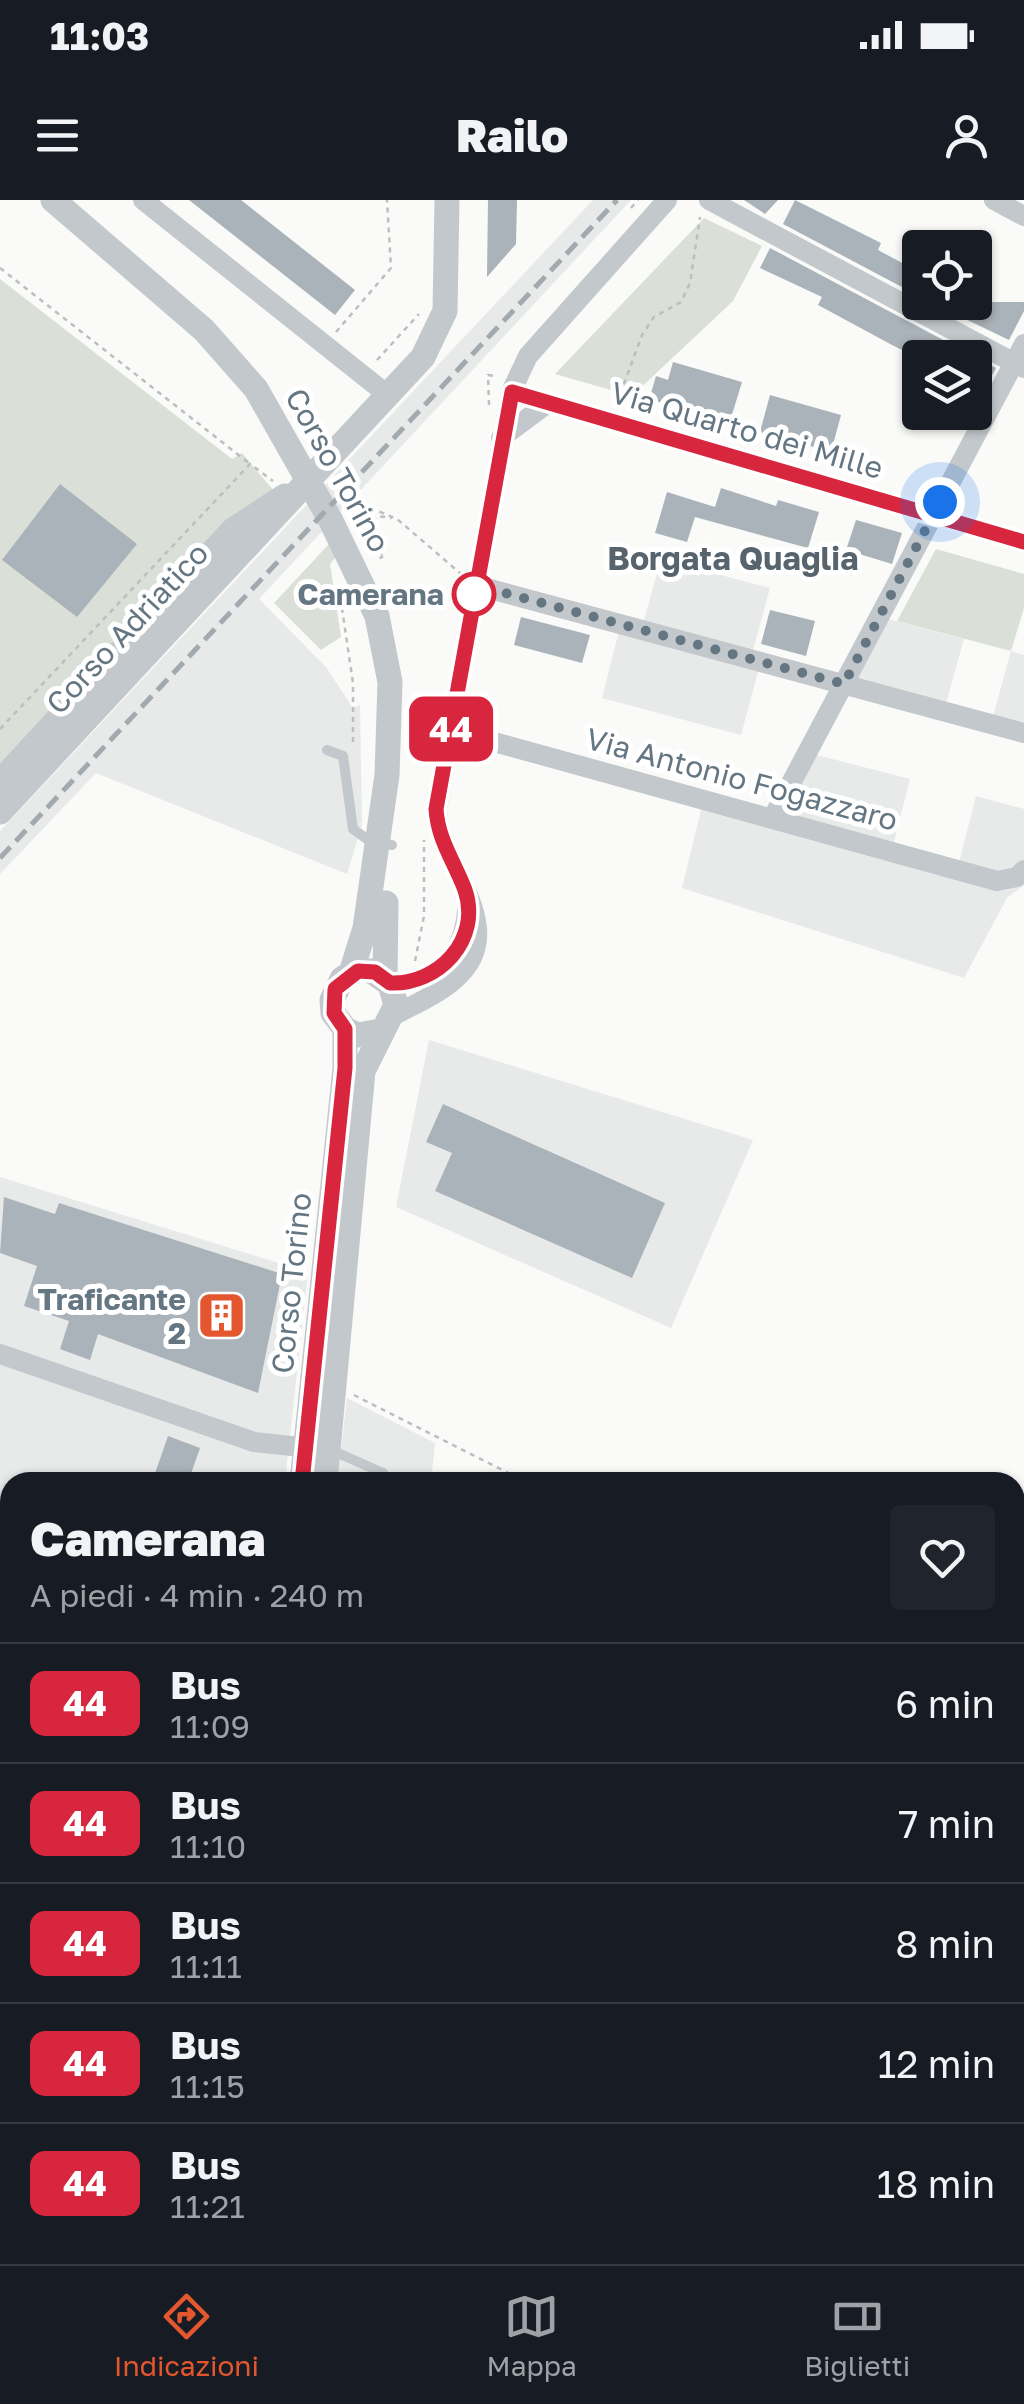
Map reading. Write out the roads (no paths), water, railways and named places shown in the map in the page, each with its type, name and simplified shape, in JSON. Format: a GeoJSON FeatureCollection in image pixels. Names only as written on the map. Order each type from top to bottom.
{"type":"FeatureCollection","features":[{"type":"Feature","properties":{"kind":"street","name":"Corso Torino"},"geometry":{"type":"LineString","coordinates":[[53,200],[204,330],[296,428],[361,568]]}},
{"type":"Feature","properties":{"kind":"street","name":"Corso Torino"},"geometry":{"type":"LineString","coordinates":[[71,200],[246,354],[296,428],[353,538],[383,637],[390,682],[382,932],[396,994],[387,1024],[363,1070],[336,1386],[319,1449],[307,1472]]}},
{"type":"Feature","properties":{"kind":"street"},"geometry":{"type":"LineString","coordinates":[[143,200],[389,396]]}},
{"type":"Feature","properties":{"kind":"street"},"geometry":{"type":"LineString","coordinates":[[345,1029],[358,1035],[387,1024],[449,984],[469,962],[478,922],[437,825],[475,585],[512,392],[528,356],[668,200]]}},
{"type":"Feature","properties":{"kind":"street"},"geometry":{"type":"LineString","coordinates":[[994,200],[1024,216]]}},
{"type":"Feature","properties":{"kind":"street","name":"Corso Adriatico"},"geometry":{"type":"LineString","coordinates":[[0,812],[40,755],[288,486],[389,396],[423,357],[445,311],[444,203]]}},
{"type":"Feature","properties":{"kind":"street"},"geometry":{"type":"LineString","coordinates":[[711,204],[1021,358],[772,818]]}},
{"type":"Feature","properties":{"kind":"street","name":"Via Quarto dei Mille"},"geometry":{"type":"LineString","coordinates":[[512,392],[1024,542]]}},
{"type":"Feature","properties":{"kind":"street"},"geometry":{"type":"LineString","coordinates":[[501,438],[548,403]]}},
{"type":"Feature","properties":{"kind":"street"},"geometry":{"type":"LineString","coordinates":[[475,585],[1024,733]]}},
{"type":"Feature","properties":{"kind":"street","name":"Via Antonio Fogazzaro"},"geometry":{"type":"LineString","coordinates":[[451,730],[997,881],[1020,874]]}},
{"type":"Feature","properties":{"kind":"street","name":"Corso Adriatico"},"geometry":{"type":"LineString","coordinates":[[0,782],[40,755]]}},
{"type":"Feature","properties":{"kind":"street","name":"Corso Torino"},"geometry":{"type":"LineString","coordinates":[[324,1472],[319,1449],[345,1068],[345,1029],[334,1013],[332,1000],[342,979],[351,973],[366,928],[384,844]]}},
{"type":"Feature","properties":{"kind":"street"},"geometry":{"type":"LineString","coordinates":[[351,973],[369,971],[424,978],[454,956],[465,927],[466,893]]}},
{"type":"Feature","properties":{"kind":"street"},"geometry":{"type":"LineString","coordinates":[[0,1354],[254,1442],[319,1449]]}},
{"type":"Feature","properties":{"kind":"lane"},"geometry":{"type":"LineString","coordinates":[[326,750],[343,756],[353,829],[384,844]]}},
{"type":"Feature","properties":{"kind":"lane"},"geometry":{"type":"LineString","coordinates":[[319,1449],[380,1472]]}},
{"type":"Feature","properties":{"kind":"railway"},"geometry":{"type":"LineString","coordinates":[[0,858],[617,200]]}},
{"type":"Feature","properties":{"kind":"place","name":"Camerana"},"geometry":{"type":"Point","coordinates":[474,594]}},
{"type":"Feature","properties":{"kind":"place","name":"Traficante 2"},"geometry":{"type":"Point","coordinates":[221,1316]}},
{"type":"Feature","properties":{"kind":"district","name":"Borgata Quaglia"},"geometry":{"type":"Point","coordinates":[733,558]}}]}
